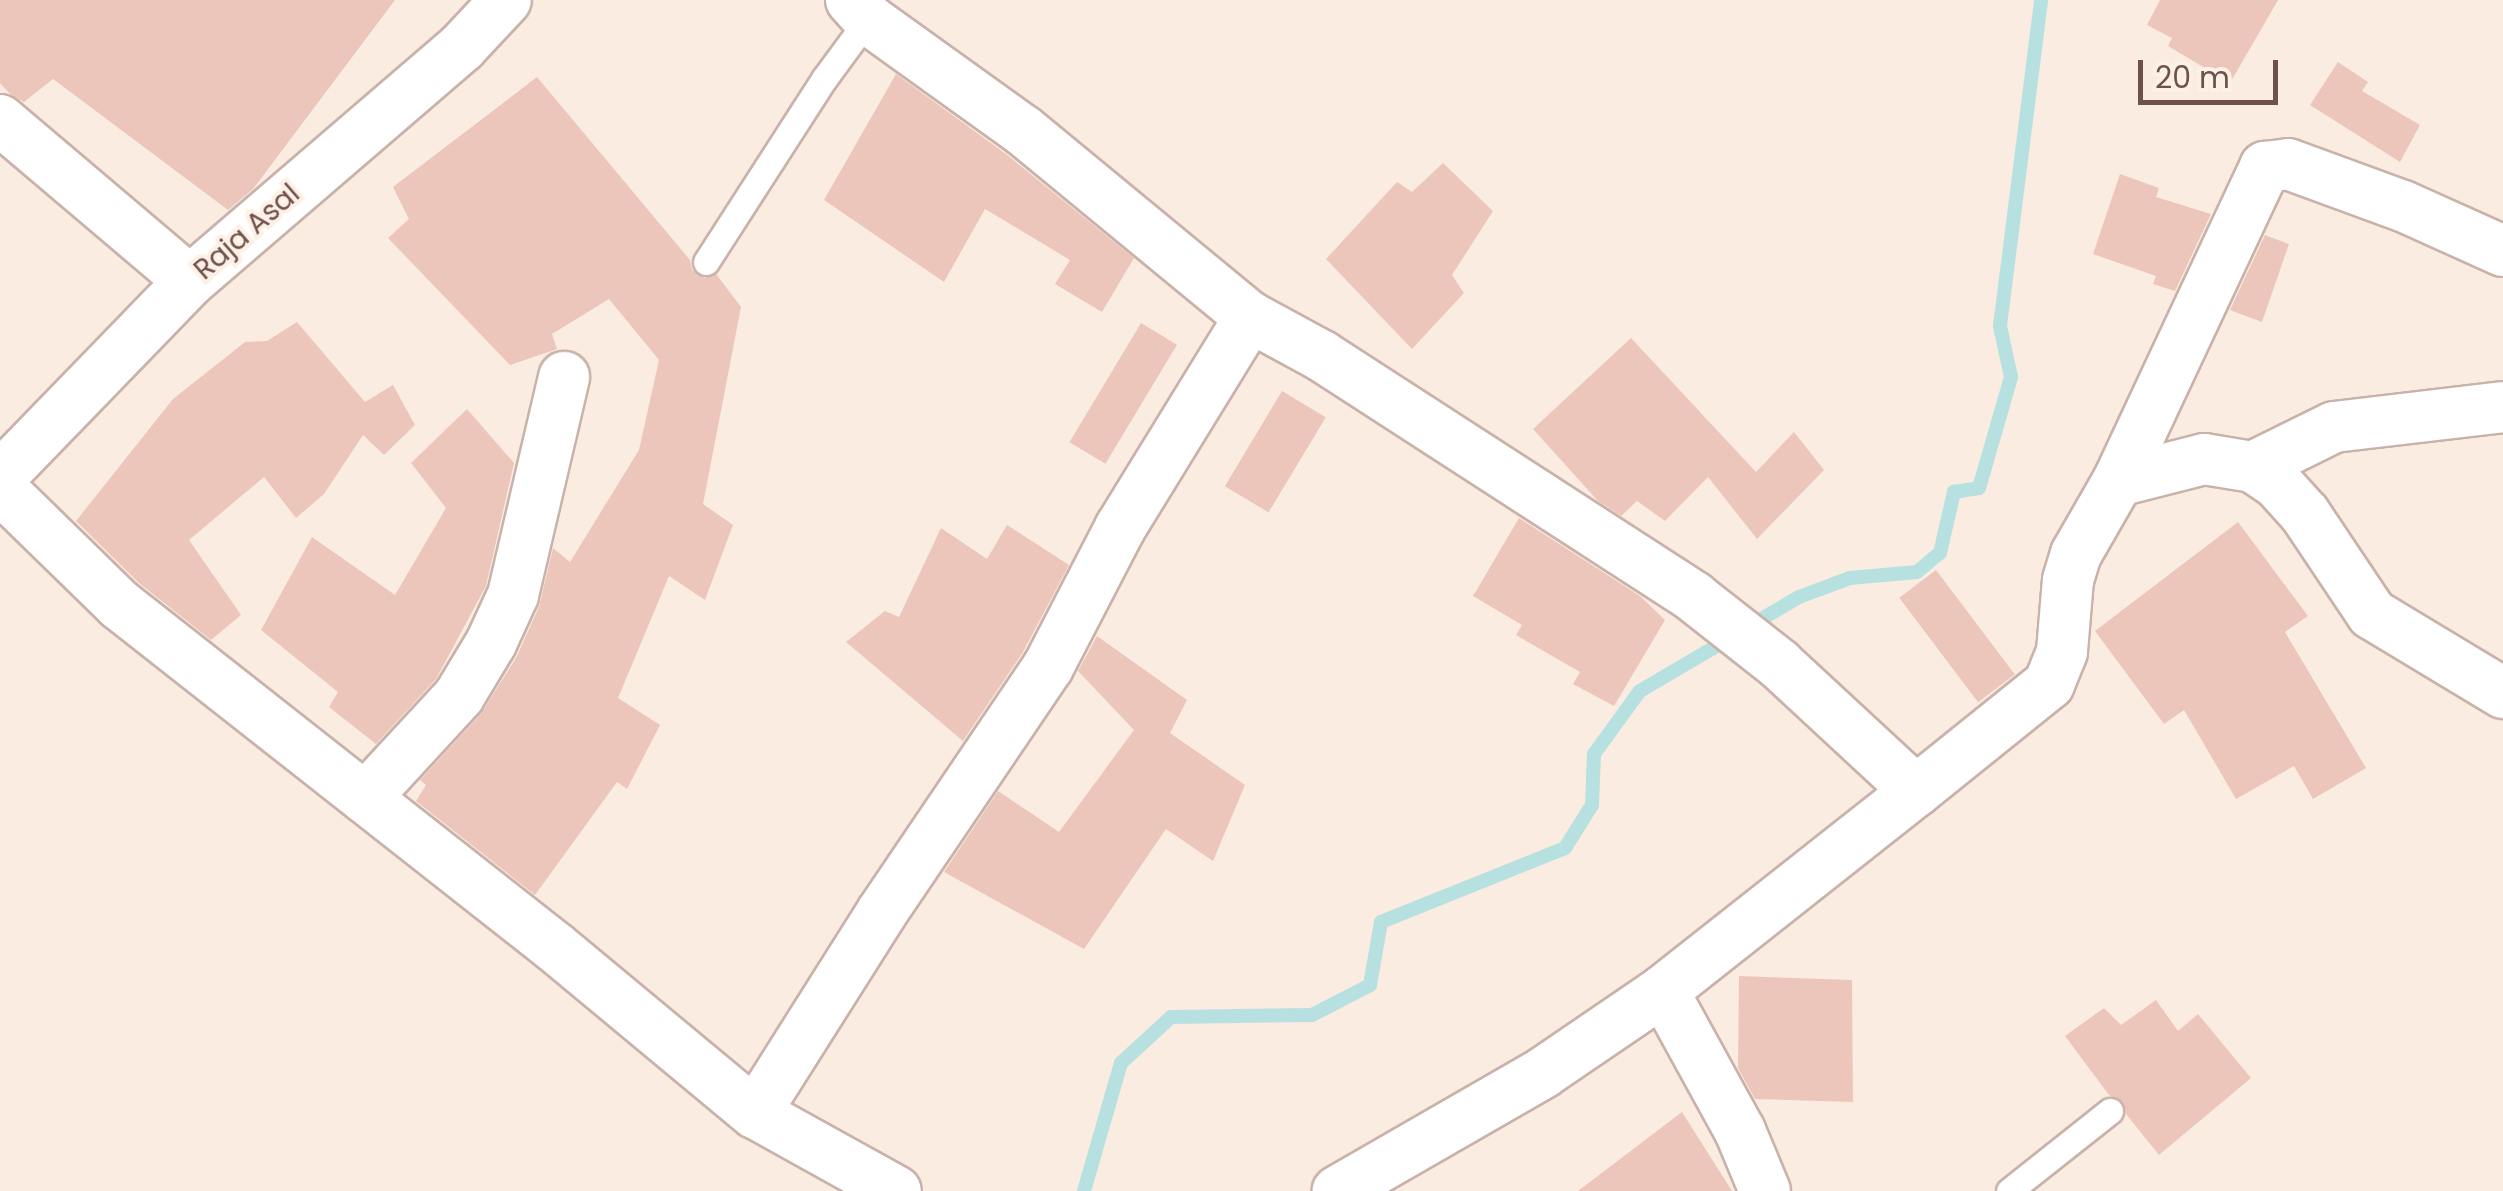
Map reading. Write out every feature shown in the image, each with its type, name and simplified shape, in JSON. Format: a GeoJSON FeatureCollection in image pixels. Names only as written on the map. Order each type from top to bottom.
{"type":"FeatureCollection","features":[{"type":"Feature","properties":{"kind":"street","name":"Raja Asal"},"geometry":{"type":"LineString","coordinates":[[0,477],[190,281],[462,47],[506,0]]}},
{"type":"Feature","properties":{"kind":"street"},"geometry":{"type":"LineString","coordinates":[[860,10],[1024,131],[1250,317],[1322,356],[1694,597],[1779,664],[1916,790]]}},
{"type":"Feature","properties":{"kind":"street"},"geometry":{"type":"LineString","coordinates":[[0,120],[190,281]]}},
{"type":"Feature","properties":{"kind":"street"},"geometry":{"type":"LineString","coordinates":[[1338,1191],[1543,1072],[1663,991],[2049,684],[2062,650],[2068,580],[2076,554],[2118,481],[2265,167],[2288,164],[2403,206],[2503,251]]}},
{"type":"Feature","properties":{"kind":"street"},"geometry":{"type":"LineString","coordinates":[[756,1113],[882,912],[1048,667],[1120,528],[1250,317]]}},
{"type":"Feature","properties":{"kind":"street"},"geometry":{"type":"LineString","coordinates":[[365,798],[459,696],[491,644],[513,595],[564,377]]}},
{"type":"Feature","properties":{"kind":"street"},"geometry":{"type":"LineString","coordinates":[[2253,467],[2334,427],[2503,406]]}},
{"type":"Feature","properties":{"kind":"street"},"geometry":{"type":"LineString","coordinates":[[2118,481],[2204,459],[2229,459],[2253,467],[2277,483],[2305,514],[2372,614],[2503,693]]}},
{"type":"Feature","properties":{"kind":"street"},"geometry":{"type":"LineString","coordinates":[[0,488],[120,605],[694,1059],[756,1113],[896,1191]]}},
{"type":"Feature","properties":{"kind":"street"},"geometry":{"type":"LineString","coordinates":[[1663,991],[1740,1131],[1765,1191]]}},
{"type":"Feature","properties":{"kind":"lane"},"geometry":{"type":"LineString","coordinates":[[706,262],[860,10]]}},
{"type":"Feature","properties":{"kind":"lane"},"geometry":{"type":"LineString","coordinates":[[2009,1191],[2110,1111]]}},
{"type":"Feature","properties":{"kind":"building"},"geometry":{"type":"Polygon","coordinates":[[[0,0],[395,0],[253,189],[228,210],[53,79],[24,102],[10,94],[0,83],[0,0]]]}},
{"type":"Feature","properties":{"kind":"building"},"geometry":{"type":"Polygon","coordinates":[[[2160,0],[2278,0],[2230,83],[2168,46],[2172,38],[2147,25],[2160,0]]]}},
{"type":"Feature","properties":{"kind":"building"},"geometry":{"type":"Polygon","coordinates":[[[2338,62],[2368,82],[2362,91],[2420,125],[2400,162],[2310,105],[2338,62]]]}},
{"type":"Feature","properties":{"kind":"building"},"geometry":{"type":"Polygon","coordinates":[[[896,74],[1006,154],[1134,258],[1102,312],[1055,284],[1070,260],[985,209],[944,282],[824,200],[896,74]]]}},
{"type":"Feature","properties":{"kind":"building"},"geometry":{"type":"Polygon","coordinates":[[[537,77],[690,260],[692,270],[704,278],[716,274],[741,307],[703,504],[733,525],[705,600],[669,576],[618,698],[660,725],[627,789],[617,782],[535,895],[416,801],[426,785],[420,780],[480,715],[516,658],[539,607],[553,548],[570,562],[639,450],[659,360],[609,299],[552,334],[557,349],[510,365],[388,238],[409,219],[393,187],[537,77]]]}},
{"type":"Feature","properties":{"kind":"building"},"geometry":{"type":"Polygon","coordinates":[[[1443,163],[1493,211],[1452,275],[1464,293],[1412,349],[1326,259],[1397,182],[1412,192],[1443,163]]]}},
{"type":"Feature","properties":{"kind":"building"},"geometry":{"type":"Polygon","coordinates":[[[2120,174],[2159,188],[2156,197],[2211,214],[2175,291],[2153,284],[2156,276],[2093,254],[2120,174]]]}},
{"type":"Feature","properties":{"kind":"building"},"geometry":{"type":"Polygon","coordinates":[[[2265,235],[2289,244],[2262,322],[2230,310],[2265,235]]]}},
{"type":"Feature","properties":{"kind":"building"},"geometry":{"type":"Polygon","coordinates":[[[297,322],[365,402],[393,385],[415,425],[384,455],[363,435],[324,494],[296,518],[264,477],[189,540],[241,615],[211,640],[139,583],[76,521],[173,399],[245,342],[267,341],[297,322]]]}},
{"type":"Feature","properties":{"kind":"building"},"geometry":{"type":"Polygon","coordinates":[[[1141,323],[1177,345],[1105,464],[1069,442],[1141,323]]]}},
{"type":"Feature","properties":{"kind":"building"},"geometry":{"type":"Polygon","coordinates":[[[1631,338],[1756,472],[1794,432],[1824,470],[1757,539],[1708,477],[1665,521],[1637,501],[1621,516],[1598,501],[1533,429],[1631,338]]]}},
{"type":"Feature","properties":{"kind":"building"},"geometry":{"type":"Polygon","coordinates":[[[1282,391],[1326,417],[1269,512],[1225,486],[1282,391]]]}},
{"type":"Feature","properties":{"kind":"building"},"geometry":{"type":"Polygon","coordinates":[[[467,409],[514,463],[486,586],[436,679],[376,744],[329,707],[338,692],[261,630],[312,537],[395,595],[446,508],[411,463],[467,409]]]}},
{"type":"Feature","properties":{"kind":"building"},"geometry":{"type":"Polygon","coordinates":[[[1519,518],[1640,596],[1665,620],[1614,706],[1573,684],[1580,672],[1516,635],[1522,625],[1473,596],[1519,518]]]}},
{"type":"Feature","properties":{"kind":"building"},"geometry":{"type":"Polygon","coordinates":[[[2238,522],[2308,616],[2285,632],[2366,768],[2313,799],[2294,766],[2236,799],[2184,710],[2164,724],[2095,631],[2238,522]]]}},
{"type":"Feature","properties":{"kind":"building"},"geometry":{"type":"Polygon","coordinates":[[[1007,525],[1069,565],[1023,652],[963,741],[846,642],[885,611],[899,617],[941,528],[987,559],[1007,525]]]}},
{"type":"Feature","properties":{"kind":"building"},"geometry":{"type":"Polygon","coordinates":[[[1936,570],[2015,675],[1978,702],[1899,598],[1936,570]]]}},
{"type":"Feature","properties":{"kind":"building"},"geometry":{"type":"Polygon","coordinates":[[[1097,636],[1187,700],[1170,733],[1245,785],[1213,861],[1166,829],[1084,949],[944,872],[998,791],[1059,832],[1134,730],[1078,671],[1097,636]]]}},
{"type":"Feature","properties":{"kind":"building"},"geometry":{"type":"Polygon","coordinates":[[[1739,976],[1852,980],[1853,1102],[1755,1099],[1738,1068],[1739,976]]]}},
{"type":"Feature","properties":{"kind":"building"},"geometry":{"type":"Polygon","coordinates":[[[2156,1000],[2178,1031],[2198,1014],[2251,1078],[2159,1155],[2126,1114],[2123,1102],[2109,1095],[2065,1036],[2104,1008],[2121,1025],[2156,1000]]]}},
{"type":"Feature","properties":{"kind":"building"},"geometry":{"type":"Polygon","coordinates":[[[1682,1112],[1732,1191],[1578,1191],[1682,1112]]]}},
{"type":"Feature","properties":{"kind":"waterway"},"geometry":{"type":"LineString","coordinates":[[1748,627],[1799,597],[1850,578],[1917,572],[1940,553],[1954,492],[1979,488],[2011,377],[2000,326],[2041,0]]}},
{"type":"Feature","properties":{"kind":"waterway"},"geometry":{"type":"LineString","coordinates":[[1084,1191],[1121,1063],[1171,1017],[1312,1015],[1370,985],[1381,922],[1565,848],[1592,805],[1594,754],[1640,691],[1730,638]]}}]}
